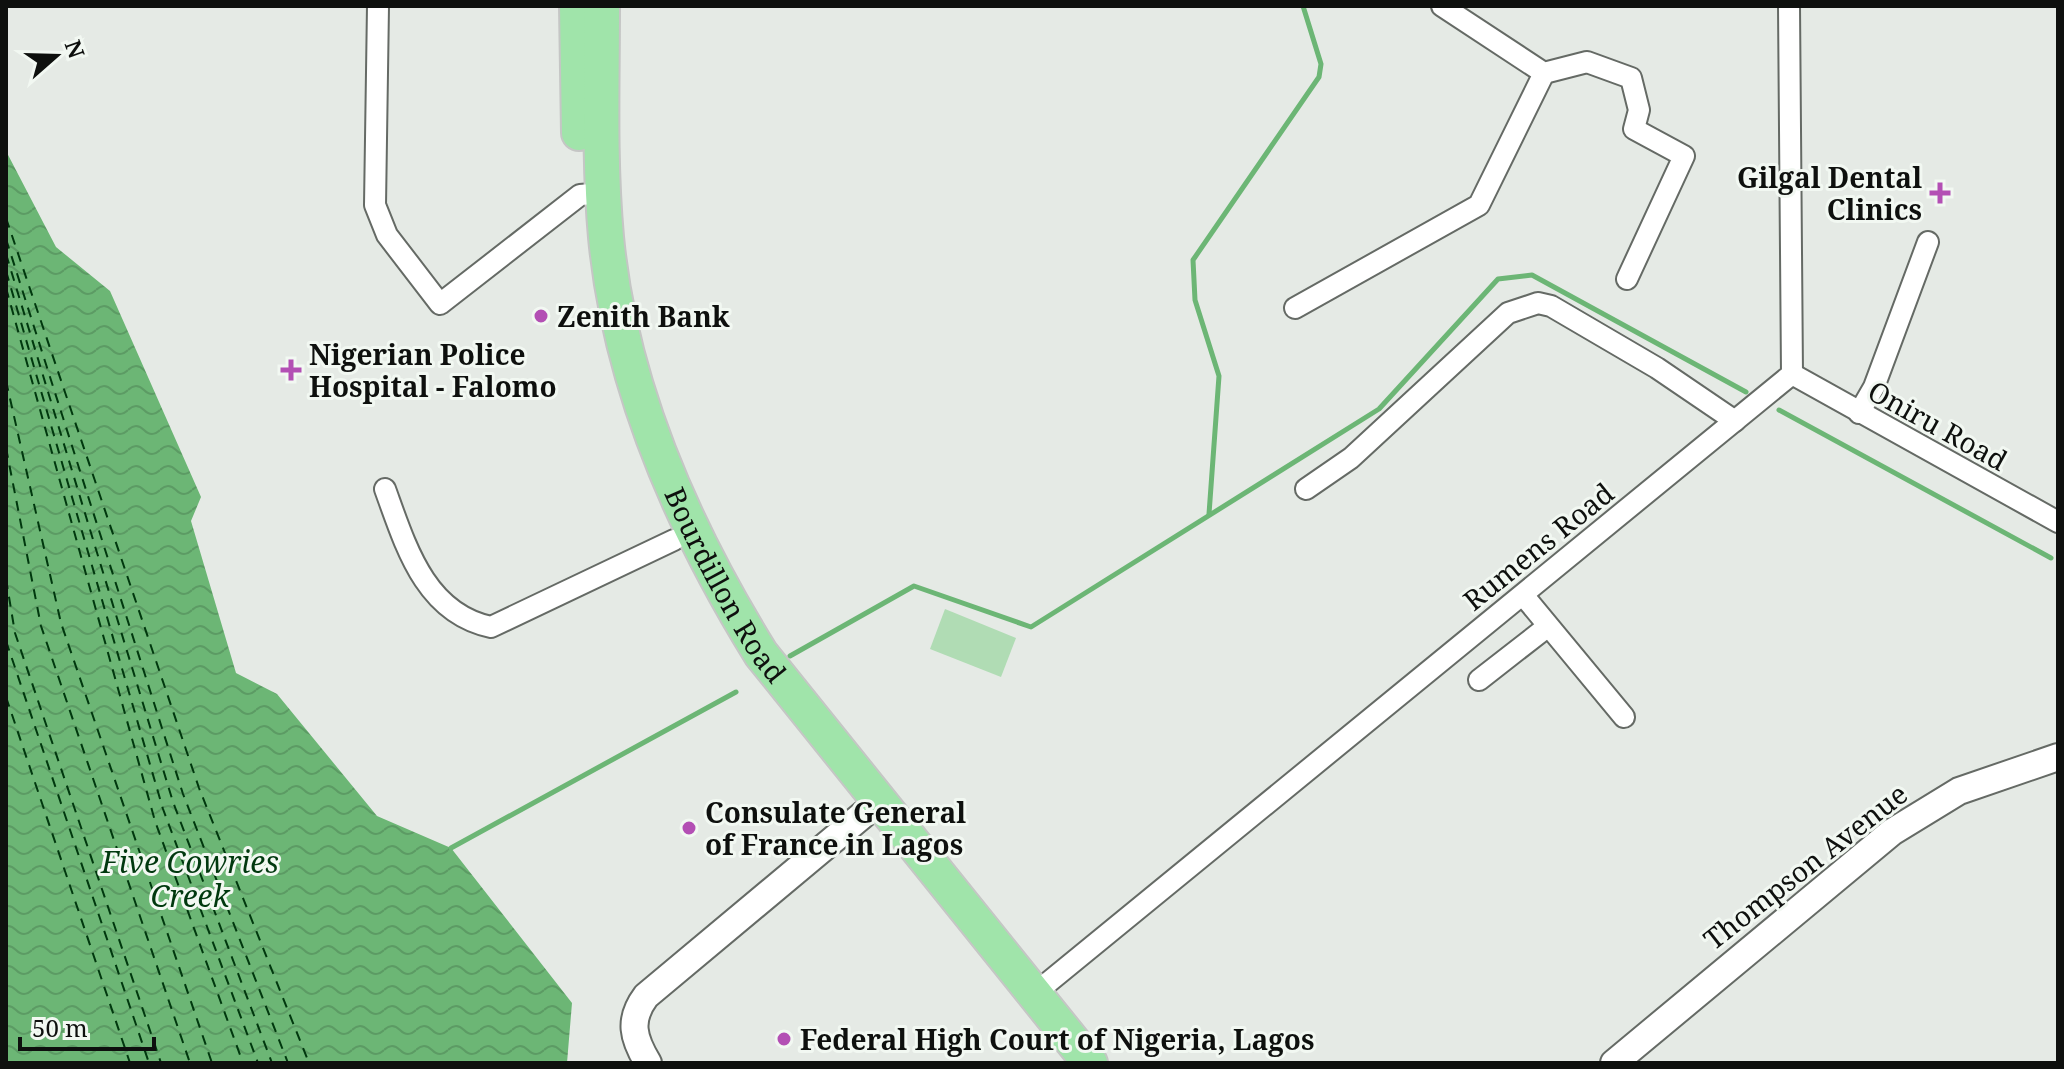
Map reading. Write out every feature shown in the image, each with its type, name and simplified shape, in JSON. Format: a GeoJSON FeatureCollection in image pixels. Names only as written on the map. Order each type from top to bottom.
{"type":"FeatureCollection","features":[{"type":"Feature","properties":{"kind":"main road","name":"Bourdillon Road"},"geometry":{"type":"LineString","coordinates":[[577,6],[592,194],[596,318],[643,468],[674,540],[744,664],[1034,994],[1090,1063]]}},
{"type":"Feature","properties":{"kind":"main road","name":"Bourdillon Road"},"geometry":{"type":"LineString","coordinates":[[602,6],[592,194],[632,371],[654,441],[686,517],[720,588],[761,654],[870,811],[1065,1063]]}},
{"type":"Feature","properties":{"kind":"street"},"geometry":{"type":"LineString","coordinates":[[378,6],[375,205],[387,235],[440,304],[592,194]]}},
{"type":"Feature","properties":{"kind":"street"},"geometry":{"type":"LineString","coordinates":[[1442,6],[1544,73],[1587,62],[1631,78],[1639,110],[1634,129],[1684,156],[1627,279]]}},
{"type":"Feature","properties":{"kind":"street"},"geometry":{"type":"LineString","coordinates":[[1789,6],[1792,374]]}},
{"type":"Feature","properties":{"kind":"street"},"geometry":{"type":"LineString","coordinates":[[1295,308],[1479,205],[1544,73]]}},
{"type":"Feature","properties":{"kind":"street"},"geometry":{"type":"LineString","coordinates":[[1859,413],[1874,387],[1928,242]]}},
{"type":"Feature","properties":{"kind":"street"},"geometry":{"type":"LineString","coordinates":[[1306,489],[1351,458],[1508,313],[1538,303],[1551,306],[1657,368],[1735,421]]}},
{"type":"Feature","properties":{"kind":"street","name":"Oniru Road"},"geometry":{"type":"LineString","coordinates":[[1792,374],[2058,522]]}},
{"type":"Feature","properties":{"kind":"street","name":"Rumens Road"},"geometry":{"type":"LineString","coordinates":[[1034,994],[1792,374]]}},
{"type":"Feature","properties":{"kind":"street"},"geometry":{"type":"LineString","coordinates":[[385,489],[416,564],[439,600],[462,619],[491,627],[674,540]]}},
{"type":"Feature","properties":{"kind":"street"},"geometry":{"type":"LineString","coordinates":[[1523,595],[1624,717]]}},
{"type":"Feature","properties":{"kind":"street"},"geometry":{"type":"LineString","coordinates":[[1479,680],[1547,627]]}},
{"type":"Feature","properties":{"kind":"street","name":"Thompson Avenue"},"geometry":{"type":"LineString","coordinates":[[1614,1063],[1892,832],[1959,791],[2058,757]]}},
{"type":"Feature","properties":{"kind":"street"},"geometry":{"type":"LineString","coordinates":[[648,1063],[633,1028],[635,1011],[646,996],[870,811]]}},
{"type":"Feature","properties":{"kind":"shaded area"},"geometry":{"type":"Polygon","coordinates":[[[945,609],[1016,638],[1001,677],[930,649],[945,609]]]}},
{"type":"Feature","properties":{"kind":"water","name":"Five Cowries Creek"},"geometry":{"type":"Polygon","coordinates":[[[6,151],[56,247],[110,291],[201,497],[191,521],[236,673],[277,694],[377,816],[451,848],[572,1003],[567,1063],[6,1063],[6,151]]]}},
{"type":"Feature","properties":{"kind":"waterway"},"geometry":{"type":"LineString","coordinates":[[1209,514],[1219,376],[1195,300],[1193,260],[1319,77],[1321,64],[1303,6]]}},
{"type":"Feature","properties":{"kind":"waterway"},"geometry":{"type":"LineString","coordinates":[[790,656],[914,586],[1031,627],[1379,409],[1498,279],[1532,275],[1746,392]]}},
{"type":"Feature","properties":{"kind":"waterway"},"geometry":{"type":"LineString","coordinates":[[1779,410],[2051,558]]}},
{"type":"Feature","properties":{"kind":"waterway"},"geometry":{"type":"LineString","coordinates":[[451,848],[736,692]]}},
{"type":"Feature","properties":{"kind":"ferry route"},"geometry":{"type":"LineString","coordinates":[[6,218],[199,788],[309,1063]]}},
{"type":"Feature","properties":{"kind":"ferry route"},"geometry":{"type":"LineString","coordinates":[[6,239],[183,794],[288,1063]]}},
{"type":"Feature","properties":{"kind":"ferry route"},"geometry":{"type":"LineString","coordinates":[[6,254],[173,802],[272,1063]]}},
{"type":"Feature","properties":{"kind":"ferry route"},"geometry":{"type":"LineString","coordinates":[[6,271],[163,809],[258,1063]]}},
{"type":"Feature","properties":{"kind":"ferry route"},"geometry":{"type":"LineString","coordinates":[[6,288],[155,821],[243,1063]]}},
{"type":"Feature","properties":{"kind":"ferry route"},"geometry":{"type":"LineString","coordinates":[[6,381],[61,623],[212,1063]]}},
{"type":"Feature","properties":{"kind":"ferry route"},"geometry":{"type":"LineString","coordinates":[[6,448],[41,626],[190,1063]]}},
{"type":"Feature","properties":{"kind":"ferry route"},"geometry":{"type":"LineString","coordinates":[[6,579],[15,633],[161,1063]]}},
{"type":"Feature","properties":{"kind":"ferry route"},"geometry":{"type":"LineString","coordinates":[[6,641],[149,1063]]}},
{"type":"Feature","properties":{"kind":"ferry route"},"geometry":{"type":"LineString","coordinates":[[6,697],[130,1063]]}},
{"type":"Feature","properties":{"kind":"place","name":"Gilgal Dental Clinics"},"geometry":{"type":"Point","coordinates":[1940,193]}},
{"type":"Feature","properties":{"kind":"place","name":"Zenith Bank"},"geometry":{"type":"Point","coordinates":[541,316]}},
{"type":"Feature","properties":{"kind":"place","name":"Nigerian Police Hospital - Falomo"},"geometry":{"type":"Point","coordinates":[291,370]}},
{"type":"Feature","properties":{"kind":"place","name":"Consulate General of France in Lagos"},"geometry":{"type":"Point","coordinates":[689,828]}},
{"type":"Feature","properties":{"kind":"place","name":"Federal High Court of Nigeria, Lagos"},"geometry":{"type":"Point","coordinates":[784,1039]}}]}
